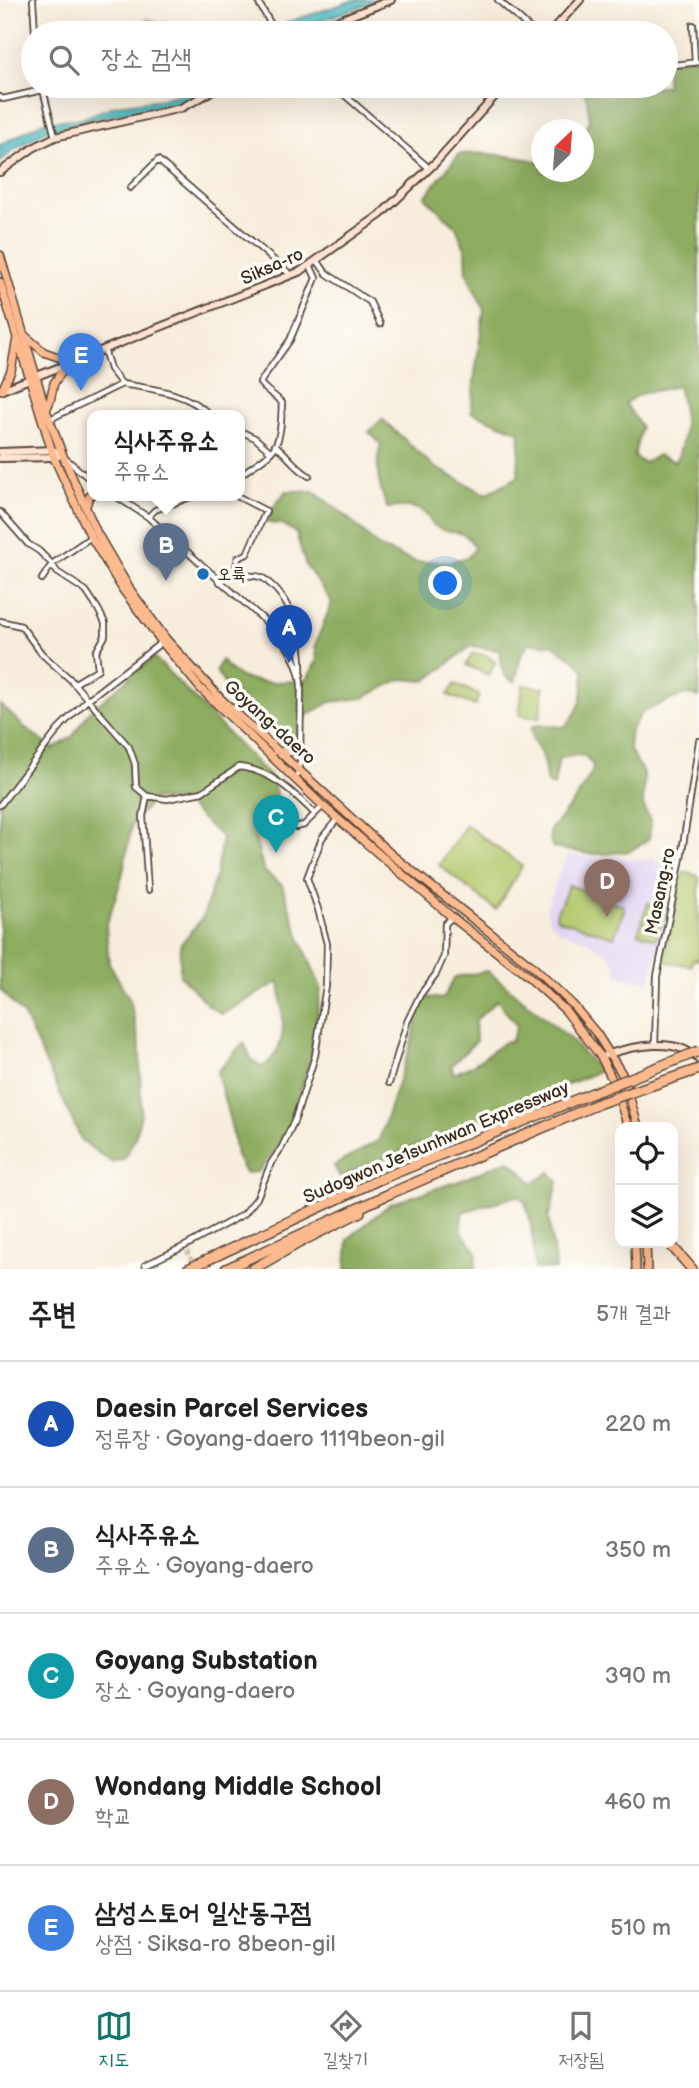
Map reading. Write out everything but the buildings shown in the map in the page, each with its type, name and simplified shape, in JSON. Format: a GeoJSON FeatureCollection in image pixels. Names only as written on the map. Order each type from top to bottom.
{"type":"FeatureCollection","features":[{"type":"Feature","properties":{"kind":"highway","name":"Sudogwon Je1sunhwan Expressway"},"geometry":{"type":"LineString","coordinates":[[188,1269],[378,1180],[699,1051]]}},
{"type":"Feature","properties":{"kind":"highway","name":"Sudogwon Je1sunhwan Expressway"},"geometry":{"type":"LineString","coordinates":[[226,1269],[389,1194],[600,1103],[699,1069]]}},
{"type":"Feature","properties":{"kind":"highway"},"geometry":{"type":"LineString","coordinates":[[253,1269],[302,1241],[350,1219],[389,1194]]}},
{"type":"Feature","properties":{"kind":"highway"},"geometry":{"type":"LineString","coordinates":[[673,1248],[691,1269]]}},
{"type":"Feature","properties":{"kind":"main road","name":"Goyang-daero"},"geometry":{"type":"LineString","coordinates":[[0,255],[20,336]]}},
{"type":"Feature","properties":{"kind":"main road","name":"Goyang-daero"},"geometry":{"type":"LineString","coordinates":[[0,282],[33,377],[54,454],[91,537],[123,590],[200,688],[295,780],[452,917],[525,974],[565,1010],[601,1057],[614,1083],[626,1122]]}},
{"type":"Feature","properties":{"kind":"main road"},"geometry":{"type":"LineString","coordinates":[[1,390],[11,371],[20,336],[44,352],[68,363],[54,383],[46,410]]}},
{"type":"Feature","properties":{"kind":"main road","name":"Goyang-daero"},"geometry":{"type":"LineString","coordinates":[[33,377],[63,456],[97,533],[129,587],[166,639],[220,699],[392,855],[553,985],[585,1018],[610,1054],[624,1077],[637,1122]]}},
{"type":"Feature","properties":{"kind":"main road"},"geometry":{"type":"LineString","coordinates":[[86,507],[88,501]]}},
{"type":"Feature","properties":{"kind":"main road"},"geometry":{"type":"LineString","coordinates":[[276,751],[289,752],[299,748]]}},
{"type":"Feature","properties":{"kind":"main road"},"geometry":{"type":"LineString","coordinates":[[635,1248],[636,1269]]}},
{"type":"Feature","properties":{"kind":"main road"},"geometry":{"type":"LineString","coordinates":[[646,1248],[646,1269]]}},
{"type":"Feature","properties":{"kind":"street"},"geometry":{"type":"LineString","coordinates":[[33,0],[34,21]]}},
{"type":"Feature","properties":{"kind":"street"},"geometry":{"type":"LineString","coordinates":[[257,0],[269,21]]}},
{"type":"Feature","properties":{"kind":"street"},"geometry":{"type":"LineString","coordinates":[[337,21],[391,0]]}},
{"type":"Feature","properties":{"kind":"street"},"geometry":{"type":"LineString","coordinates":[[498,0],[522,21]]}},
{"type":"Feature","properties":{"kind":"street"},"geometry":{"type":"LineString","coordinates":[[562,21],[580,0]]}},
{"type":"Feature","properties":{"kind":"street"},"geometry":{"type":"LineString","coordinates":[[678,64],[697,62],[693,25]]}},
{"type":"Feature","properties":{"kind":"street"},"geometry":{"type":"LineString","coordinates":[[0,97],[3,99],[21,94]]}},
{"type":"Feature","properties":{"kind":"street"},"geometry":{"type":"LineString","coordinates":[[45,98],[54,134]]}},
{"type":"Feature","properties":{"kind":"street"},"geometry":{"type":"LineString","coordinates":[[0,172],[54,134],[181,108],[200,98]]}},
{"type":"Feature","properties":{"kind":"street"},"geometry":{"type":"LineString","coordinates":[[348,98],[430,168]]}},
{"type":"Feature","properties":{"kind":"street","name":"Siksa-ro"},"geometry":{"type":"LineString","coordinates":[[1,390],[292,275],[310,265],[380,215],[430,168],[493,98]]}},
{"type":"Feature","properties":{"kind":"street"},"geometry":{"type":"LineString","coordinates":[[130,188],[158,160],[292,275]]}},
{"type":"Feature","properties":{"kind":"street"},"geometry":{"type":"LineString","coordinates":[[317,260],[326,273],[370,302],[380,324]]}},
{"type":"Feature","properties":{"kind":"street"},"geometry":{"type":"LineString","coordinates":[[245,472],[271,452],[275,445],[281,424],[282,403],[277,397],[267,393],[260,383],[290,340],[316,278],[310,265]]}},
{"type":"Feature","properties":{"kind":"street"},"geometry":{"type":"LineString","coordinates":[[104,349],[110,369],[122,384]]}},
{"type":"Feature","properties":{"kind":"street"},"geometry":{"type":"LineString","coordinates":[[50,420],[122,384],[164,391],[205,410]]}},
{"type":"Feature","properties":{"kind":"street"},"geometry":{"type":"LineString","coordinates":[[245,433],[271,452]]}},
{"type":"Feature","properties":{"kind":"street"},"geometry":{"type":"LineString","coordinates":[[275,445],[295,467],[309,476]]}},
{"type":"Feature","properties":{"kind":"street"},"geometry":{"type":"LineString","coordinates":[[0,452],[63,456],[87,476]]}},
{"type":"Feature","properties":{"kind":"street"},"geometry":{"type":"LineString","coordinates":[[0,458],[54,454]]}},
{"type":"Feature","properties":{"kind":"street"},"geometry":{"type":"LineString","coordinates":[[234,576],[238,558],[247,554],[266,511],[245,500]]}},
{"type":"Feature","properties":{"kind":"street"},"geometry":{"type":"LineString","coordinates":[[123,501],[148,517],[273,628],[287,644],[301,675]]}},
{"type":"Feature","properties":{"kind":"street"},"geometry":{"type":"LineString","coordinates":[[148,517],[155,510],[179,501]]}},
{"type":"Feature","properties":{"kind":"street"},"geometry":{"type":"LineString","coordinates":[[0,512],[57,572],[86,591],[105,623],[105,636],[96,652],[98,669],[74,684]]}},
{"type":"Feature","properties":{"kind":"street"},"geometry":{"type":"LineString","coordinates":[[42,579],[52,564],[91,537]]}},
{"type":"Feature","properties":{"kind":"street"},"geometry":{"type":"LineString","coordinates":[[220,582],[226,577],[234,576],[261,577],[276,588],[291,611],[301,652],[299,770],[295,780]]}},
{"type":"Feature","properties":{"kind":"street"},"geometry":{"type":"LineString","coordinates":[[0,621],[21,626],[42,654],[74,684],[130,747],[135,764],[136,787],[147,796],[142,816],[148,890]]}},
{"type":"Feature","properties":{"kind":"street"},"geometry":{"type":"LineString","coordinates":[[0,805],[62,725],[87,700],[162,642]]}},
{"type":"Feature","properties":{"kind":"street","name":"Masang-ro"},"geometry":{"type":"LineString","coordinates":[[654,1046],[657,976],[681,859],[699,741]]}},
{"type":"Feature","properties":{"kind":"street","name":"Goyang-daero"},"geometry":{"type":"LineString","coordinates":[[147,796],[167,799],[202,792],[231,770],[239,767],[250,768],[288,787],[315,814]]}},
{"type":"Feature","properties":{"kind":"street"},"geometry":{"type":"LineString","coordinates":[[296,827],[304,825],[323,806]]}},
{"type":"Feature","properties":{"kind":"street"},"geometry":{"type":"LineString","coordinates":[[145,1265],[186,1249],[244,1214],[257,1198],[271,1163],[295,1119],[315,1056],[326,986],[327,944],[307,878],[323,838],[338,818]]}},
{"type":"Feature","properties":{"kind":"street"},"geometry":{"type":"LineString","coordinates":[[389,1083],[407,1022],[444,957],[445,925],[452,917]]}},
{"type":"Feature","properties":{"kind":"street"},"geometry":{"type":"LineString","coordinates":[[601,1057],[636,1047],[654,1046],[681,1048],[693,1053],[699,1060]]}},
{"type":"Feature","properties":{"kind":"shaded area"},"geometry":{"type":"Polygon","coordinates":[[[569,855],[646,861],[653,857],[676,872],[651,979],[647,981],[618,977],[615,964],[607,953],[585,940],[559,931],[548,919],[547,908],[564,861],[569,855]]]}},
{"type":"Feature","properties":{"kind":"green space"},"geometry":{"type":"Polygon","coordinates":[[[699,58],[699,697],[685,694],[658,705],[642,713],[631,729],[629,748],[644,775],[643,805],[651,823],[649,839],[630,851],[591,854],[553,848],[550,840],[550,830],[576,799],[592,772],[593,765],[585,756],[559,758],[554,786],[546,781],[544,760],[533,739],[531,727],[564,727],[578,707],[584,679],[584,670],[577,662],[553,645],[529,643],[521,655],[515,682],[504,673],[499,650],[471,646],[426,681],[401,679],[363,698],[331,702],[301,719],[297,742],[286,746],[223,682],[216,671],[221,660],[237,675],[251,680],[307,680],[317,660],[315,645],[332,602],[306,566],[296,533],[282,524],[268,523],[271,510],[286,491],[313,491],[346,516],[380,548],[416,562],[453,561],[468,557],[475,548],[461,533],[435,526],[426,514],[416,508],[387,508],[378,476],[381,444],[369,432],[382,419],[434,467],[486,494],[518,477],[520,432],[471,412],[484,310],[467,274],[466,251],[456,227],[425,197],[459,154],[531,160],[531,182],[594,182],[594,119],[590,119],[586,98],[678,98],[678,59],[699,58]],[[678,386],[640,394],[625,403],[641,427],[634,457],[644,463],[658,455],[676,462],[684,433],[684,416],[678,386]]]}},
{"type":"Feature","properties":{"kind":"green space"},"geometry":{"type":"Polygon","coordinates":[[[475,653],[487,656],[495,662],[489,675],[466,665],[475,653]]]}},
{"type":"Feature","properties":{"kind":"green space"},"geometry":{"type":"Polygon","coordinates":[[[154,657],[272,779],[280,809],[251,822],[264,871],[282,885],[321,988],[311,1057],[286,1136],[258,1172],[245,1173],[236,1156],[217,1072],[244,1042],[251,1059],[262,1067],[278,1050],[283,1028],[279,982],[222,1014],[209,1006],[180,975],[180,945],[203,917],[216,874],[222,838],[184,802],[153,799],[132,824],[122,877],[106,926],[109,963],[130,1000],[140,1048],[141,1115],[135,1138],[124,1159],[111,1162],[82,1141],[24,1016],[0,989],[0,704],[53,749],[72,737],[89,712],[154,657]]]}},
{"type":"Feature","properties":{"kind":"green space"},"geometry":{"type":"Polygon","coordinates":[[[455,684],[479,695],[475,706],[448,695],[455,684]]]}},
{"type":"Feature","properties":{"kind":"green space"},"geometry":{"type":"Polygon","coordinates":[[[523,685],[544,688],[540,718],[519,715],[523,685]]]}},
{"type":"Feature","properties":{"kind":"green space"},"geometry":{"type":"Polygon","coordinates":[[[466,825],[522,866],[496,910],[439,865],[466,825]]]}},
{"type":"Feature","properties":{"kind":"green space"},"geometry":{"type":"Polygon","coordinates":[[[683,872],[699,876],[699,960],[693,959],[691,966],[662,961],[683,872]]]}},
{"type":"Feature","properties":{"kind":"green space"},"geometry":{"type":"Polygon","coordinates":[[[569,885],[624,906],[614,937],[557,919],[556,914],[569,885]]]}},
{"type":"Feature","properties":{"kind":"green space"},"geometry":{"type":"Polygon","coordinates":[[[648,903],[666,909],[656,939],[638,933],[648,903]]]}},
{"type":"Feature","properties":{"kind":"green space"},"geometry":{"type":"Polygon","coordinates":[[[488,971],[568,1037],[600,1071],[340,1177],[334,1166],[379,1140],[412,1041],[417,1016],[426,997],[443,999],[455,977],[488,971]],[[497,1000],[475,1021],[476,1041],[451,1066],[454,1074],[473,1065],[506,1041],[511,1042],[517,1026],[497,1000]]]}},
{"type":"Feature","properties":{"kind":"green space"},"geometry":{"type":"Polygon","coordinates":[[[509,1160],[533,1183],[550,1172],[558,1182],[550,1214],[548,1213],[556,1269],[535,1269],[529,1217],[524,1200],[517,1196],[462,1212],[462,1232],[477,1252],[475,1269],[346,1269],[348,1239],[390,1204],[459,1181],[509,1160]]]}},
{"type":"Feature","properties":{"kind":"water"},"geometry":{"type":"Polygon","coordinates":[[[354,0],[378,0],[320,21],[292,21],[354,0]]]}},
{"type":"Feature","properties":{"kind":"water"},"geometry":{"type":"Polygon","coordinates":[[[191,98],[180,103],[45,131],[12,151],[0,162],[0,145],[43,122],[83,118],[117,105],[191,98]]]}},
{"type":"Feature","properties":{"kind":"tunnel"},"geometry":{"type":"LineString","coordinates":[[187,1251],[194,1265]]}},
{"type":"Feature","properties":{"kind":"place","name":"삼성스토어 일산동구점"},"geometry":{"type":"Point","coordinates":[81,391]}},
{"type":"Feature","properties":{"kind":"place","name":"오륙"},"geometry":{"type":"Point","coordinates":[203,574]}},
{"type":"Feature","properties":{"kind":"place","name":"식사주유소"},"geometry":{"type":"Point","coordinates":[166,581]}},
{"type":"Feature","properties":{"kind":"place","name":"Daesin Parcel Services"},"geometry":{"type":"Point","coordinates":[289,663]}},
{"type":"Feature","properties":{"kind":"place","name":"Goyang Substation"},"geometry":{"type":"Point","coordinates":[276,853]}},
{"type":"Feature","properties":{"kind":"place","name":"Wondang Middle School"},"geometry":{"type":"Point","coordinates":[607,917]}}]}
